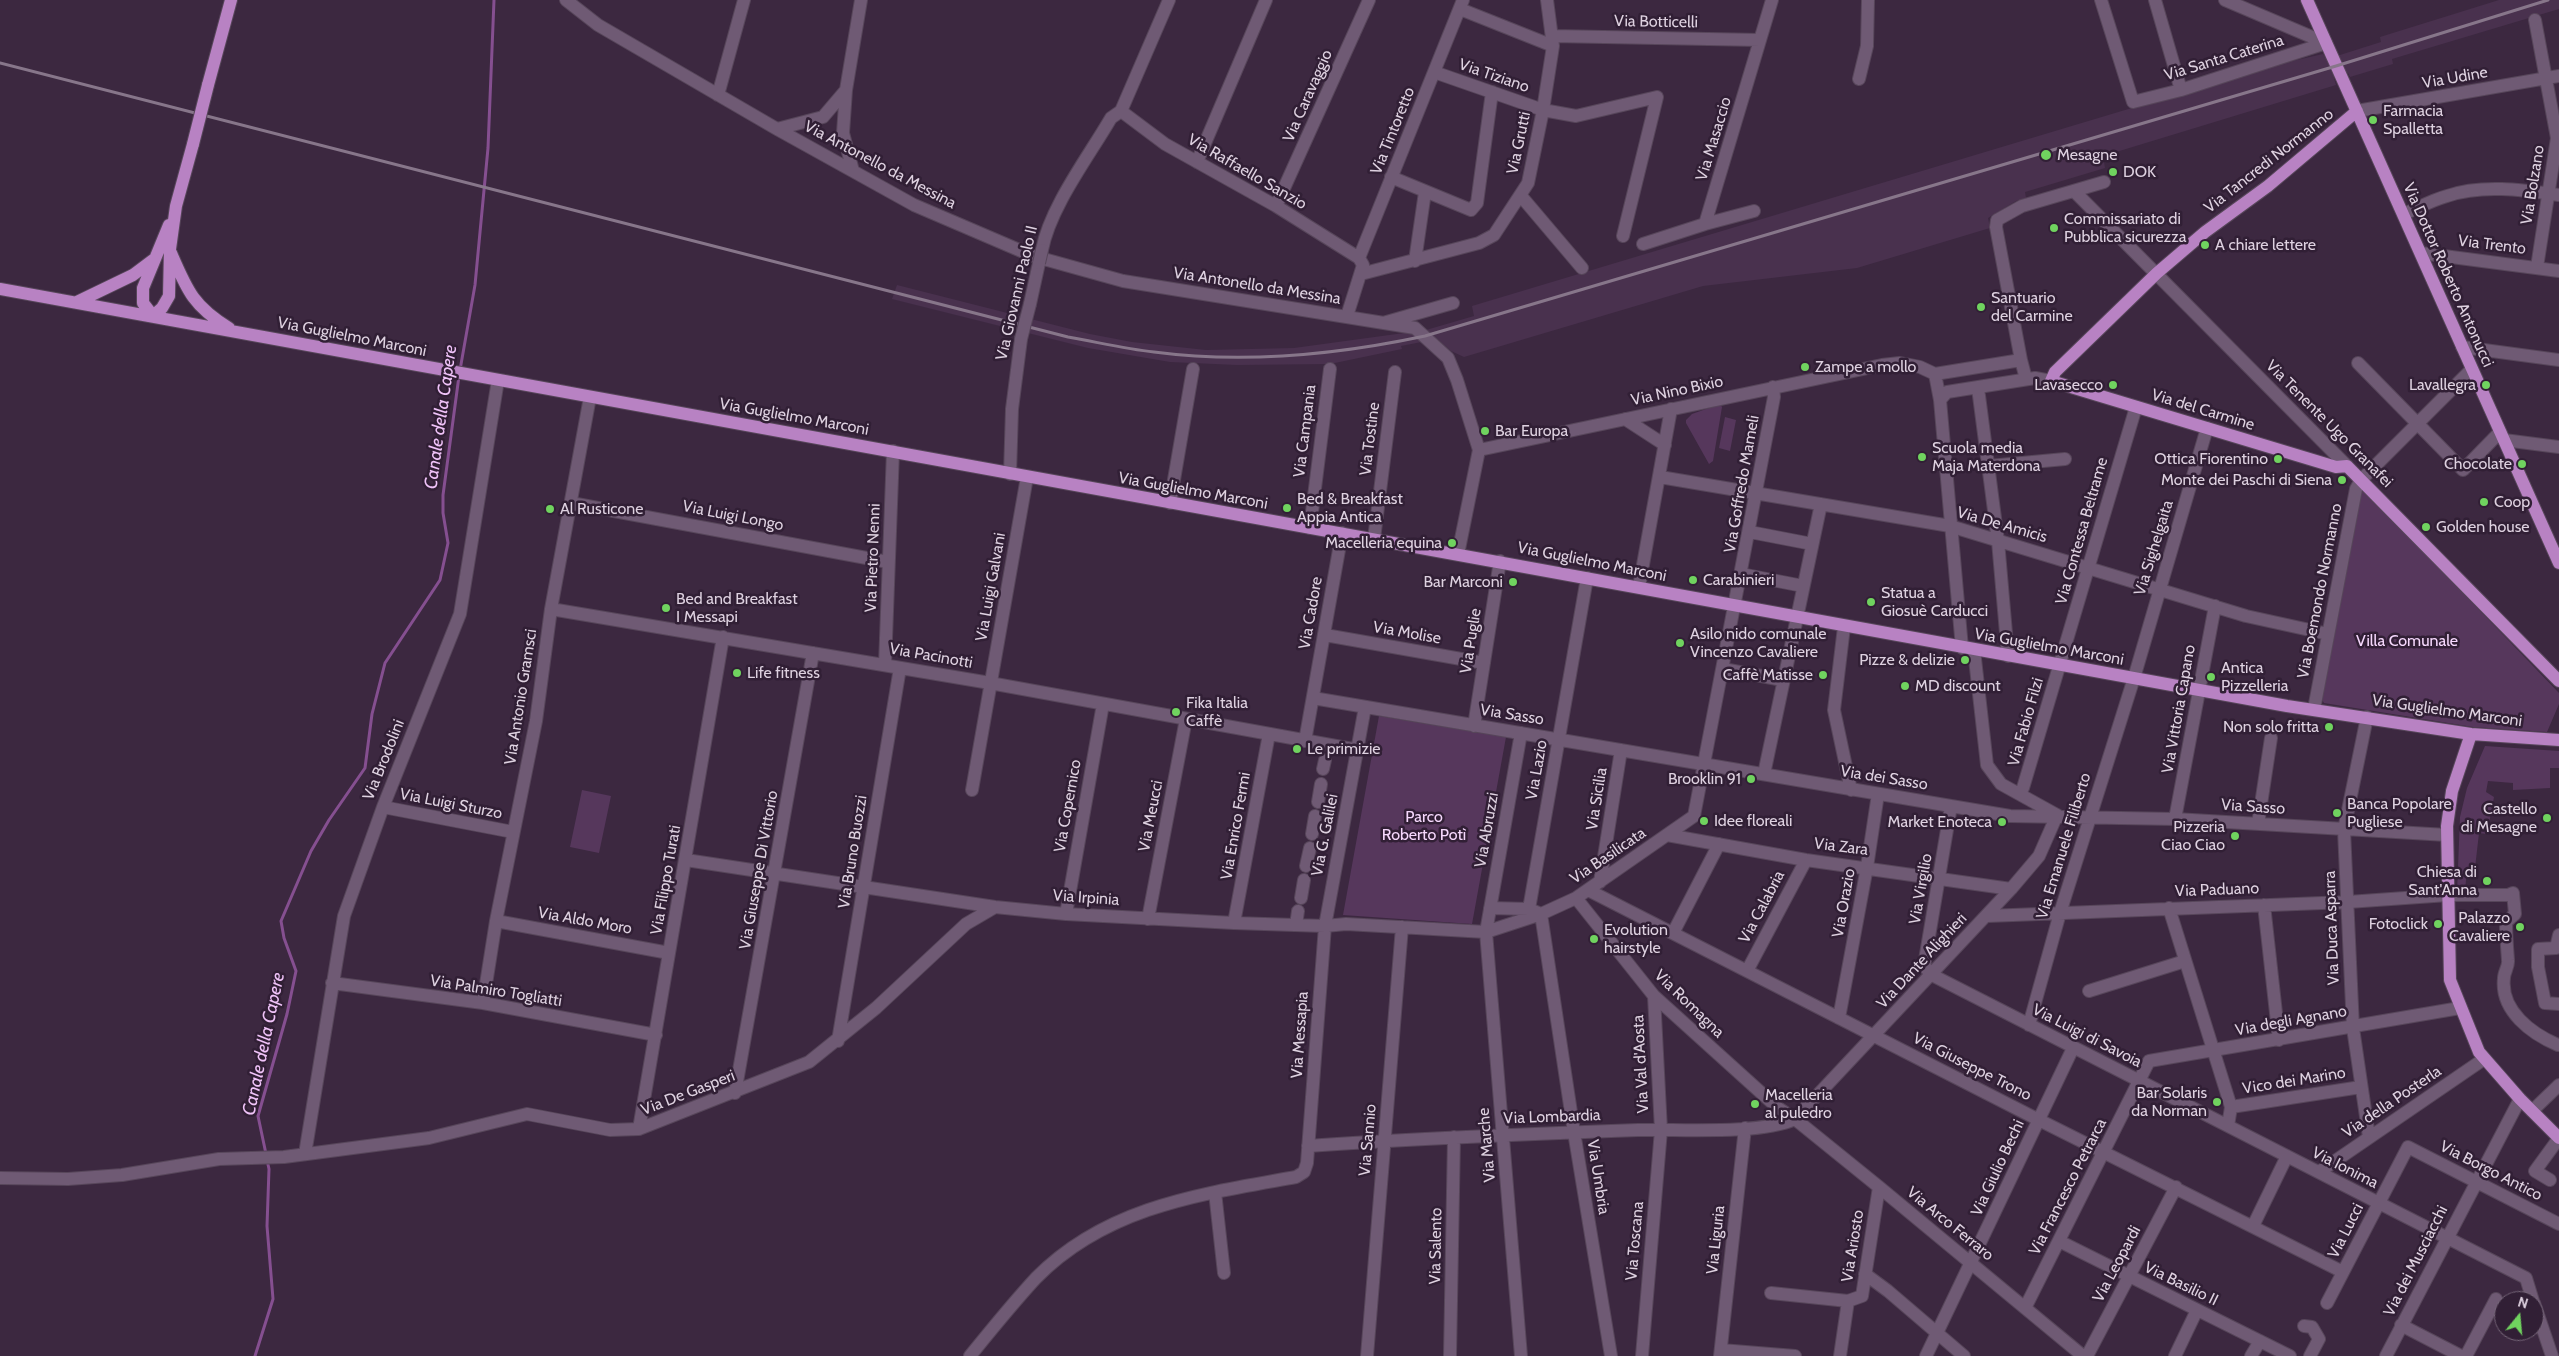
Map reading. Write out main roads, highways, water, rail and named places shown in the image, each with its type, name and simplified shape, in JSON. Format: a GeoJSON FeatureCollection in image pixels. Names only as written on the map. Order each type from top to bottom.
{"type":"FeatureCollection","features":[{"type":"Feature","properties":{"kind":"main road"},"geometry":{"type":"LineString","coordinates":[[176,206],[170,249],[168,296],[162,308],[153,316],[143,303],[143,288],[176,206],[231,0]]}},
{"type":"Feature","properties":{"kind":"main road","name":"Via Dottor Roberto Antonucci"},"geometry":{"type":"LineString","coordinates":[[2307,0],[2422,253],[2471,370],[2559,563]]}},
{"type":"Feature","properties":{"kind":"main road","name":"Via Tancredi Normanno"},"geometry":{"type":"LineString","coordinates":[[2051,381],[2055,372],[2157,273],[2205,232],[2268,186],[2357,111]]}},
{"type":"Feature","properties":{"kind":"main road"},"geometry":{"type":"LineString","coordinates":[[170,249],[191,297],[215,319],[236,332]]}},
{"type":"Feature","properties":{"kind":"main road"},"geometry":{"type":"LineString","coordinates":[[76,302],[133,275],[155,259]]}},
{"type":"Feature","properties":{"kind":"main road","name":"Via Guglielmo Marconi"},"geometry":{"type":"LineString","coordinates":[[0,289],[1010,474],[1500,561],[1735,606],[2199,690],[2471,734],[2559,739]]}},
{"type":"Feature","properties":{"kind":"main road"},"geometry":{"type":"LineString","coordinates":[[0,295],[26,293]]}},
{"type":"Feature","properties":{"kind":"main road","name":"Via del Carmine"},"geometry":{"type":"LineString","coordinates":[[2051,381],[2336,467],[2347,466]]}},
{"type":"Feature","properties":{"kind":"main road","name":"Via Tenente Ugo Granafei"},"geometry":{"type":"LineString","coordinates":[[2347,466],[2559,681]]}},
{"type":"Feature","properties":{"kind":"main road"},"geometry":{"type":"LineString","coordinates":[[2471,734],[2452,791],[2447,835],[2450,980],[2460,1008],[2484,1059],[2559,1138]]}},
{"type":"Feature","properties":{"kind":"waterway","name":"Canale della Capere"},"geometry":{"type":"LineString","coordinates":[[460,370],[475,285],[488,148],[494,0]]}},
{"type":"Feature","properties":{"kind":"waterway","name":"Canale della Capere"},"geometry":{"type":"LineString","coordinates":[[266,1154],[258,1116],[287,1014],[296,971],[284,938],[281,921],[311,851],[329,820],[365,768],[372,714],[385,663],[440,580],[448,543],[443,513],[443,495],[459,376]]}},
{"type":"Feature","properties":{"kind":"waterway","name":"Canale della Capere"},"geometry":{"type":"LineString","coordinates":[[255,1356],[273,1299],[267,1226],[269,1169],[267,1160]]}},
{"type":"Feature","properties":{"kind":"railway"},"geometry":{"type":"LineString","coordinates":[[0,63],[1068,337],[1188,356],[1256,357],[1324,353],[1425,336],[2336,66],[2548,0]]}},
{"type":"Feature","properties":{"kind":"place","name":"Farmacia Spalletta"},"geometry":{"type":"Point","coordinates":[2373,120]}},
{"type":"Feature","properties":{"kind":"place","name":"Mesagne"},"geometry":{"type":"Point","coordinates":[2046,155]}},
{"type":"Feature","properties":{"kind":"place","name":"DOK"},"geometry":{"type":"Point","coordinates":[2113,172]}},
{"type":"Feature","properties":{"kind":"place","name":"Commissariato di Pubblica sicurezza"},"geometry":{"type":"Point","coordinates":[2054,228]}},
{"type":"Feature","properties":{"kind":"place","name":"A chiare lettere"},"geometry":{"type":"Point","coordinates":[2205,245]}},
{"type":"Feature","properties":{"kind":"place","name":"Santuario del Carmine"},"geometry":{"type":"Point","coordinates":[1981,307]}},
{"type":"Feature","properties":{"kind":"place","name":"Zampe a mollo"},"geometry":{"type":"Point","coordinates":[1805,367]}},
{"type":"Feature","properties":{"kind":"place","name":"Lavasecco"},"geometry":{"type":"Point","coordinates":[2113,385]}},
{"type":"Feature","properties":{"kind":"place","name":"Lavallegra"},"geometry":{"type":"Point","coordinates":[2486,385]}},
{"type":"Feature","properties":{"kind":"place","name":"Bar Europa"},"geometry":{"type":"Point","coordinates":[1485,431]}},
{"type":"Feature","properties":{"kind":"place","name":"Scuola media Maja Materdona"},"geometry":{"type":"Point","coordinates":[1922,457]}},
{"type":"Feature","properties":{"kind":"place","name":"Ottica Fiorentino"},"geometry":{"type":"Point","coordinates":[2278,459]}},
{"type":"Feature","properties":{"kind":"place","name":"Chocolate"},"geometry":{"type":"Point","coordinates":[2522,464]}},
{"type":"Feature","properties":{"kind":"place","name":"Monte dei Paschi di Siena"},"geometry":{"type":"Point","coordinates":[2342,480]}},
{"type":"Feature","properties":{"kind":"place","name":"Coop"},"geometry":{"type":"Point","coordinates":[2484,502]}},
{"type":"Feature","properties":{"kind":"place","name":"Bed & Breakfast Appia Antica"},"geometry":{"type":"Point","coordinates":[1287,508]}},
{"type":"Feature","properties":{"kind":"place","name":"Al Rusticone"},"geometry":{"type":"Point","coordinates":[550,509]}},
{"type":"Feature","properties":{"kind":"place","name":"Golden house"},"geometry":{"type":"Point","coordinates":[2426,527]}},
{"type":"Feature","properties":{"kind":"place","name":"Macelleria equina"},"geometry":{"type":"Point","coordinates":[1452,543]}},
{"type":"Feature","properties":{"kind":"place","name":"Carabinieri"},"geometry":{"type":"Point","coordinates":[1693,580]}},
{"type":"Feature","properties":{"kind":"place","name":"Bar Marconi"},"geometry":{"type":"Point","coordinates":[1513,582]}},
{"type":"Feature","properties":{"kind":"place","name":"Statua a Giosuè Carducci"},"geometry":{"type":"Point","coordinates":[1871,602]}},
{"type":"Feature","properties":{"kind":"place","name":"Bed and Breakfast I Messapi"},"geometry":{"type":"Point","coordinates":[666,608]}},
{"type":"Feature","properties":{"kind":"place","name":"Asilo nido comunale Vincenzo Cavaliere"},"geometry":{"type":"Point","coordinates":[1680,643]}},
{"type":"Feature","properties":{"kind":"place","name":"Pizze & delizie"},"geometry":{"type":"Point","coordinates":[1965,660]}},
{"type":"Feature","properties":{"kind":"place","name":"Life fitness"},"geometry":{"type":"Point","coordinates":[737,673]}},
{"type":"Feature","properties":{"kind":"place","name":"Caffè Matisse"},"geometry":{"type":"Point","coordinates":[1823,675]}},
{"type":"Feature","properties":{"kind":"place","name":"Antica Pizzelleria"},"geometry":{"type":"Point","coordinates":[2211,677]}},
{"type":"Feature","properties":{"kind":"place","name":"MD discount"},"geometry":{"type":"Point","coordinates":[1905,686]}},
{"type":"Feature","properties":{"kind":"place","name":"Fika Italia Caffè"},"geometry":{"type":"Point","coordinates":[1176,712]}},
{"type":"Feature","properties":{"kind":"place","name":"Non solo fritta"},"geometry":{"type":"Point","coordinates":[2329,727]}},
{"type":"Feature","properties":{"kind":"place","name":"Le primizie"},"geometry":{"type":"Point","coordinates":[1297,749]}},
{"type":"Feature","properties":{"kind":"place","name":"Brooklin 91"},"geometry":{"type":"Point","coordinates":[1751,779]}},
{"type":"Feature","properties":{"kind":"place","name":"Banca Popolare Pugliese"},"geometry":{"type":"Point","coordinates":[2337,813]}},
{"type":"Feature","properties":{"kind":"place","name":"Castello di Mesagne"},"geometry":{"type":"Point","coordinates":[2547,818]}},
{"type":"Feature","properties":{"kind":"place","name":"Idee floreali"},"geometry":{"type":"Point","coordinates":[1704,821]}},
{"type":"Feature","properties":{"kind":"place","name":"Market Enoteca"},"geometry":{"type":"Point","coordinates":[2002,822]}},
{"type":"Feature","properties":{"kind":"place","name":"Pizzeria Ciao Ciao"},"geometry":{"type":"Point","coordinates":[2235,836]}},
{"type":"Feature","properties":{"kind":"place","name":"Chiesa di Sant'Anna"},"geometry":{"type":"Point","coordinates":[2487,881]}},
{"type":"Feature","properties":{"kind":"place","name":"Fotoclick"},"geometry":{"type":"Point","coordinates":[2438,924]}},
{"type":"Feature","properties":{"kind":"place","name":"Palazzo Cavaliere"},"geometry":{"type":"Point","coordinates":[2520,927]}},
{"type":"Feature","properties":{"kind":"place","name":"Evolution hairstyle"},"geometry":{"type":"Point","coordinates":[1594,939]}},
{"type":"Feature","properties":{"kind":"place","name":"Bar Solaris da Norman"},"geometry":{"type":"Point","coordinates":[2217,1102]}},
{"type":"Feature","properties":{"kind":"place","name":"Macelleria al puledro"},"geometry":{"type":"Point","coordinates":[1755,1104]}},
{"type":"Feature","properties":{"kind":"park label","name":"Villa Comunale"},"geometry":{"type":"Point","coordinates":[2407,641]}},
{"type":"Feature","properties":{"kind":"park label","name":"Parco Roberto Potì"},"geometry":{"type":"Point","coordinates":[1424,826]}}]}
